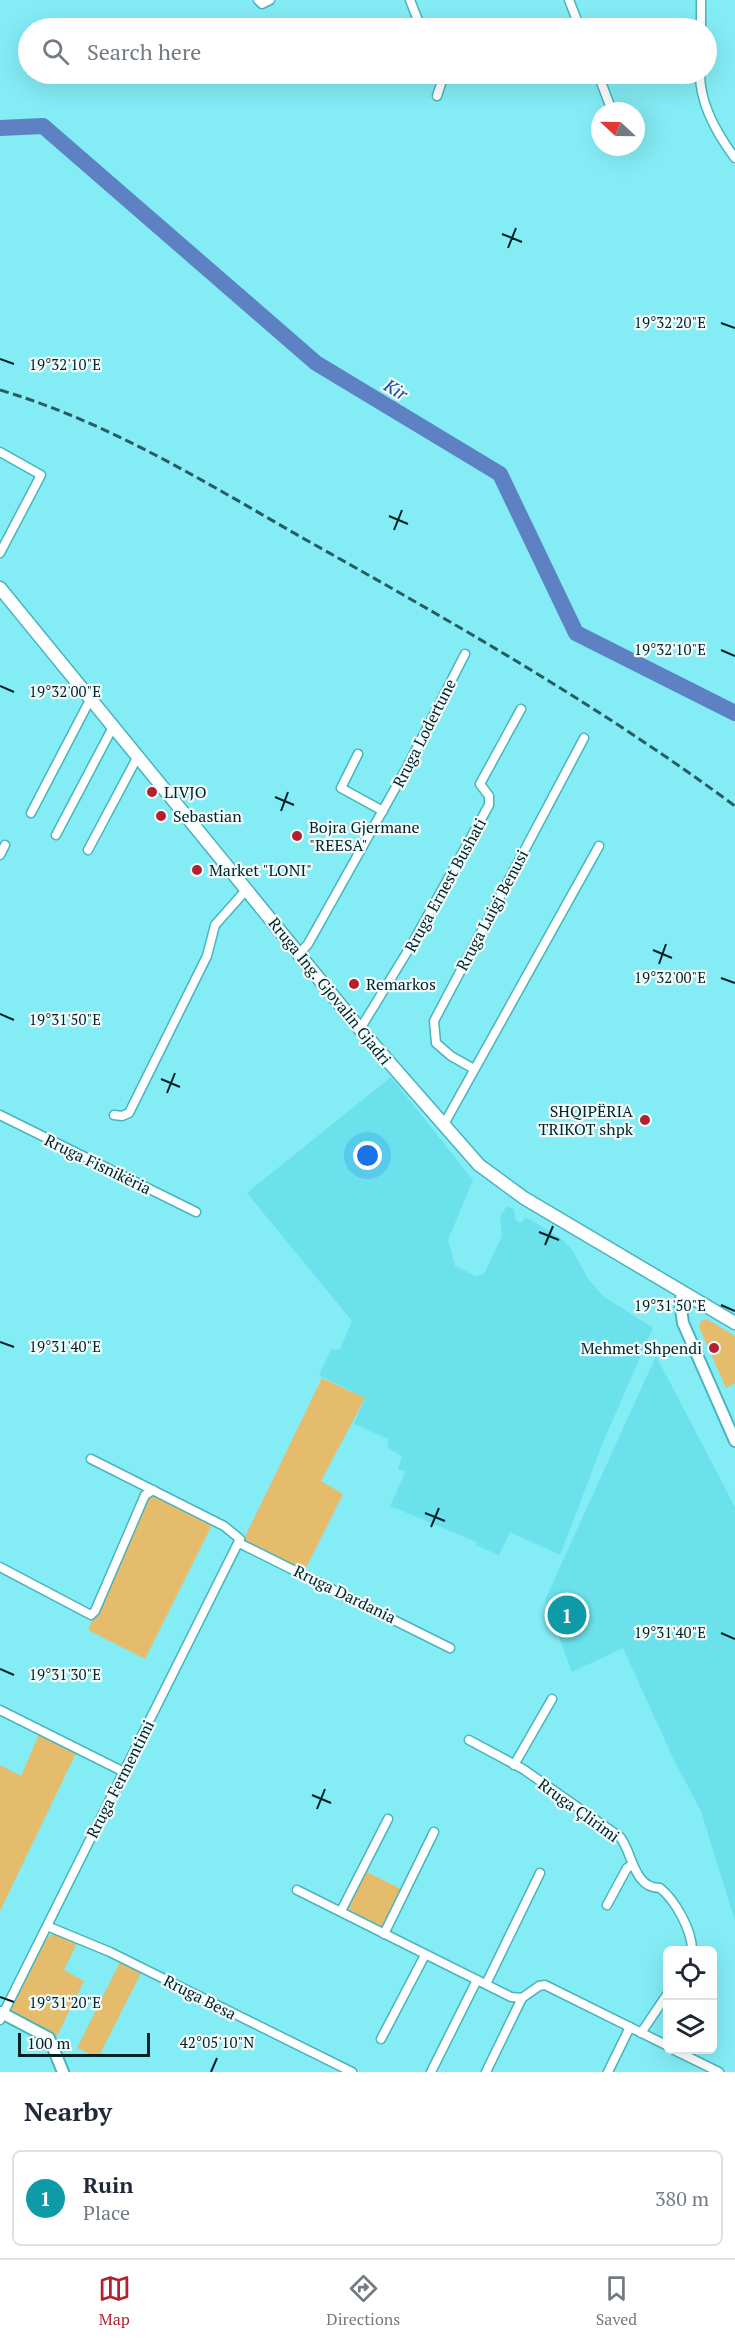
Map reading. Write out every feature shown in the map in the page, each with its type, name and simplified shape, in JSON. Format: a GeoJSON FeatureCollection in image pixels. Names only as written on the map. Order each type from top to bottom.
{"type":"FeatureCollection","features":[{"type":"Feature","properties":{"kind":"main road","name":"Rruga Ing. Gjovalin Gjadri"},"geometry":{"type":"LineString","coordinates":[[0,588],[360,1029],[443,1126],[493,1177],[683,1292],[732,1318]]}},
{"type":"Feature","properties":{"kind":"street"},"geometry":{"type":"LineString","coordinates":[[258,0],[262,4],[270,0]]}},
{"type":"Feature","properties":{"kind":"street"},"geometry":{"type":"LineString","coordinates":[[410,0],[417,18]]}},
{"type":"Feature","properties":{"kind":"street"},"geometry":{"type":"LineString","coordinates":[[569,0],[576,18]]}},
{"type":"Feature","properties":{"kind":"street"},"geometry":{"type":"LineString","coordinates":[[701,0],[701,18]]}},
{"type":"Feature","properties":{"kind":"street"},"geometry":{"type":"LineString","coordinates":[[437,96],[441,84]]}},
{"type":"Feature","properties":{"kind":"street"},"geometry":{"type":"LineString","coordinates":[[602,84],[609,102]]}},
{"type":"Feature","properties":{"kind":"street"},"geometry":{"type":"LineString","coordinates":[[702,84],[707,110],[723,143],[735,158]]}},
{"type":"Feature","properties":{"kind":"street"},"geometry":{"type":"LineString","coordinates":[[0,452],[41,475],[0,553]]}},
{"type":"Feature","properties":{"kind":"street","name":"Rruga Lodertune"},"geometry":{"type":"LineString","coordinates":[[299,954],[308,944],[383,811],[465,654]]}},
{"type":"Feature","properties":{"kind":"street"},"geometry":{"type":"LineString","coordinates":[[31,813],[91,698]]}},
{"type":"Feature","properties":{"kind":"street","name":"Rruga Ernest Bushati"},"geometry":{"type":"LineString","coordinates":[[360,1029],[412,944],[489,805],[489,796],[480,784],[521,709]]}},
{"type":"Feature","properties":{"kind":"street"},"geometry":{"type":"LineString","coordinates":[[56,835],[114,725]]}},
{"type":"Feature","properties":{"kind":"street","name":"Rruga Luigj Benusi"},"geometry":{"type":"LineString","coordinates":[[474,1069],[451,1056],[436,1043],[434,1021],[584,738]]}},
{"type":"Feature","properties":{"kind":"street"},"geometry":{"type":"LineString","coordinates":[[358,754],[341,788],[383,811]]}},
{"type":"Feature","properties":{"kind":"street"},"geometry":{"type":"LineString","coordinates":[[88,850],[138,756]]}},
{"type":"Feature","properties":{"kind":"street"},"geometry":{"type":"LineString","coordinates":[[0,855],[5,845]]}},
{"type":"Feature","properties":{"kind":"street"},"geometry":{"type":"LineString","coordinates":[[443,1126],[599,846]]}},
{"type":"Feature","properties":{"kind":"street"},"geometry":{"type":"LineString","coordinates":[[114,1115],[122,1116],[129,1113],[207,956],[215,925],[247,889]]}},
{"type":"Feature","properties":{"kind":"street","name":"Rruga Fisnikëria"},"geometry":{"type":"LineString","coordinates":[[0,1115],[196,1212]]}},
{"type":"Feature","properties":{"kind":"street"},"geometry":{"type":"LineString","coordinates":[[683,1292],[680,1302],[683,1323],[735,1441]]}},
{"type":"Feature","properties":{"kind":"street","name":"Rruga Dardania"},"geometry":{"type":"LineString","coordinates":[[91,1459],[224,1526],[239,1541],[450,1648]]}},
{"type":"Feature","properties":{"kind":"street"},"geometry":{"type":"LineString","coordinates":[[0,1567],[91,1615],[95,1611],[145,1495],[153,1490]]}},
{"type":"Feature","properties":{"kind":"street","name":"Rruga Fermentimi"},"geometry":{"type":"LineString","coordinates":[[1,2015],[239,1541]]}},
{"type":"Feature","properties":{"kind":"street"},"geometry":{"type":"LineString","coordinates":[[514,1765],[552,1699]]}},
{"type":"Feature","properties":{"kind":"street"},"geometry":{"type":"LineString","coordinates":[[0,1710],[124,1772]]}},
{"type":"Feature","properties":{"kind":"street","name":"Rruga Çlirimi"},"geometry":{"type":"LineString","coordinates":[[470,1740],[560,1794],[620,1837],[626,1845],[632,1865],[648,1885],[660,1888],[671,1898],[692,1946]]}},
{"type":"Feature","properties":{"kind":"street"},"geometry":{"type":"LineString","coordinates":[[341,1911],[388,1820]]}},
{"type":"Feature","properties":{"kind":"street"},"geometry":{"type":"LineString","coordinates":[[384,1934],[434,1832]]}},
{"type":"Feature","properties":{"kind":"street"},"geometry":{"type":"LineString","coordinates":[[607,1905],[627,1868],[632,1865]]}},
{"type":"Feature","properties":{"kind":"street"},"geometry":{"type":"LineString","coordinates":[[431,2072],[540,1873]]}},
{"type":"Feature","properties":{"kind":"street"},"geometry":{"type":"LineString","coordinates":[[297,1890],[481,1982],[511,1996],[522,1998]]}},
{"type":"Feature","properties":{"kind":"street","name":"Rruga Besa"},"geometry":{"type":"LineString","coordinates":[[47,1926],[110,1952],[352,2072]]}},
{"type":"Feature","properties":{"kind":"street"},"geometry":{"type":"LineString","coordinates":[[381,2038],[425,1955]]}},
{"type":"Feature","properties":{"kind":"street"},"geometry":{"type":"LineString","coordinates":[[486,2072],[522,1998],[539,1986],[545,1985],[663,2044]]}},
{"type":"Feature","properties":{"kind":"street"},"geometry":{"type":"LineString","coordinates":[[641,2033],[664,2000]]}},
{"type":"Feature","properties":{"kind":"street"},"geometry":{"type":"LineString","coordinates":[[1,2015],[49,2038],[63,2072]]}},
{"type":"Feature","properties":{"kind":"street"},"geometry":{"type":"LineString","coordinates":[[608,2072],[630,2027]]}},
{"type":"Feature","properties":{"kind":"street"},"geometry":{"type":"LineString","coordinates":[[683,2054],[717,2072]]}},
{"type":"Feature","properties":{"kind":"shaded area"},"geometry":{"type":"Polygon","coordinates":[[[391,1077],[473,1180],[448,1240],[455,1266],[476,1276],[484,1274],[502,1236],[500,1217],[507,1206],[514,1209],[515,1219],[520,1223],[526,1217],[562,1239],[573,1251],[588,1279],[603,1296],[653,1328],[604,1440],[560,1555],[510,1532],[499,1555],[476,1545],[477,1542],[390,1506],[406,1471],[398,1469],[402,1456],[388,1448],[388,1439],[354,1424],[365,1398],[319,1375],[331,1350],[340,1349],[352,1321],[247,1193],[391,1077]]]}},
{"type":"Feature","properties":{"kind":"shaded area"},"geometry":{"type":"Polygon","coordinates":[[[707,1319],[735,1336],[735,1383],[726,1388],[699,1327],[701,1321],[707,1319]]]}},
{"type":"Feature","properties":{"kind":"shaded area"},"geometry":{"type":"Polygon","coordinates":[[[656,1356],[735,1507],[735,1921],[701,1811],[674,1760],[623,1648],[572,1672],[545,1600],[656,1356]]]}},
{"type":"Feature","properties":{"kind":"shaded area"},"geometry":{"type":"Polygon","coordinates":[[[322,1378],[365,1398],[321,1481],[343,1494],[305,1570],[243,1541],[322,1378]]]}},
{"type":"Feature","properties":{"kind":"shaded area"},"geometry":{"type":"Polygon","coordinates":[[[154,1494],[213,1523],[145,1659],[88,1630],[146,1499],[154,1494]]]}},
{"type":"Feature","properties":{"kind":"shaded area"},"geometry":{"type":"Polygon","coordinates":[[[39,1734],[76,1753],[0,1911],[0,1765],[21,1776],[39,1734]]]}},
{"type":"Feature","properties":{"kind":"shaded area"},"geometry":{"type":"Polygon","coordinates":[[[365,1871],[403,1890],[383,1929],[350,1911],[348,1904],[365,1871]]]}},
{"type":"Feature","properties":{"kind":"shaded area"},"geometry":{"type":"Polygon","coordinates":[[[59,1933],[77,1943],[64,1970],[84,1981],[57,2036],[11,2010],[43,1943],[52,1934],[59,1933]]]}},
{"type":"Feature","properties":{"kind":"shaded area"},"geometry":{"type":"Polygon","coordinates":[[[121,1960],[142,1971],[98,2058],[77,2048],[121,1960]]]}},
{"type":"Feature","properties":{"kind":"waterway","name":"Kir"},"geometry":{"type":"LineString","coordinates":[[0,128],[43,126],[316,363],[500,474],[576,633],[735,713]]}},
{"type":"Feature","properties":{"kind":"railway"},"geometry":{"type":"LineString","coordinates":[[0,390],[41,404],[120,437],[233,498],[526,667],[632,734],[735,806]]}},
{"type":"Feature","properties":{"kind":"place","name":"LIVJO"},"geometry":{"type":"Point","coordinates":[152,792]}},
{"type":"Feature","properties":{"kind":"place","name":"Sebastian"},"geometry":{"type":"Point","coordinates":[161,816]}},
{"type":"Feature","properties":{"kind":"place","name":"Bojra Gjermane \"REESA\""},"geometry":{"type":"Point","coordinates":[297,836]}},
{"type":"Feature","properties":{"kind":"place","name":"Market \"LONI\""},"geometry":{"type":"Point","coordinates":[197,870]}},
{"type":"Feature","properties":{"kind":"place","name":"Remarkos"},"geometry":{"type":"Point","coordinates":[354,984]}},
{"type":"Feature","properties":{"kind":"place","name":"SHQIPËRIA TRIKOT shpk"},"geometry":{"type":"Point","coordinates":[645,1120]}},
{"type":"Feature","properties":{"kind":"place","name":"Mehmet Shpendi"},"geometry":{"type":"Point","coordinates":[714,1348]}},
{"type":"Feature","properties":{"kind":"place","name":"Ruin"},"geometry":{"type":"Point","coordinates":[567,1615]}}]}
